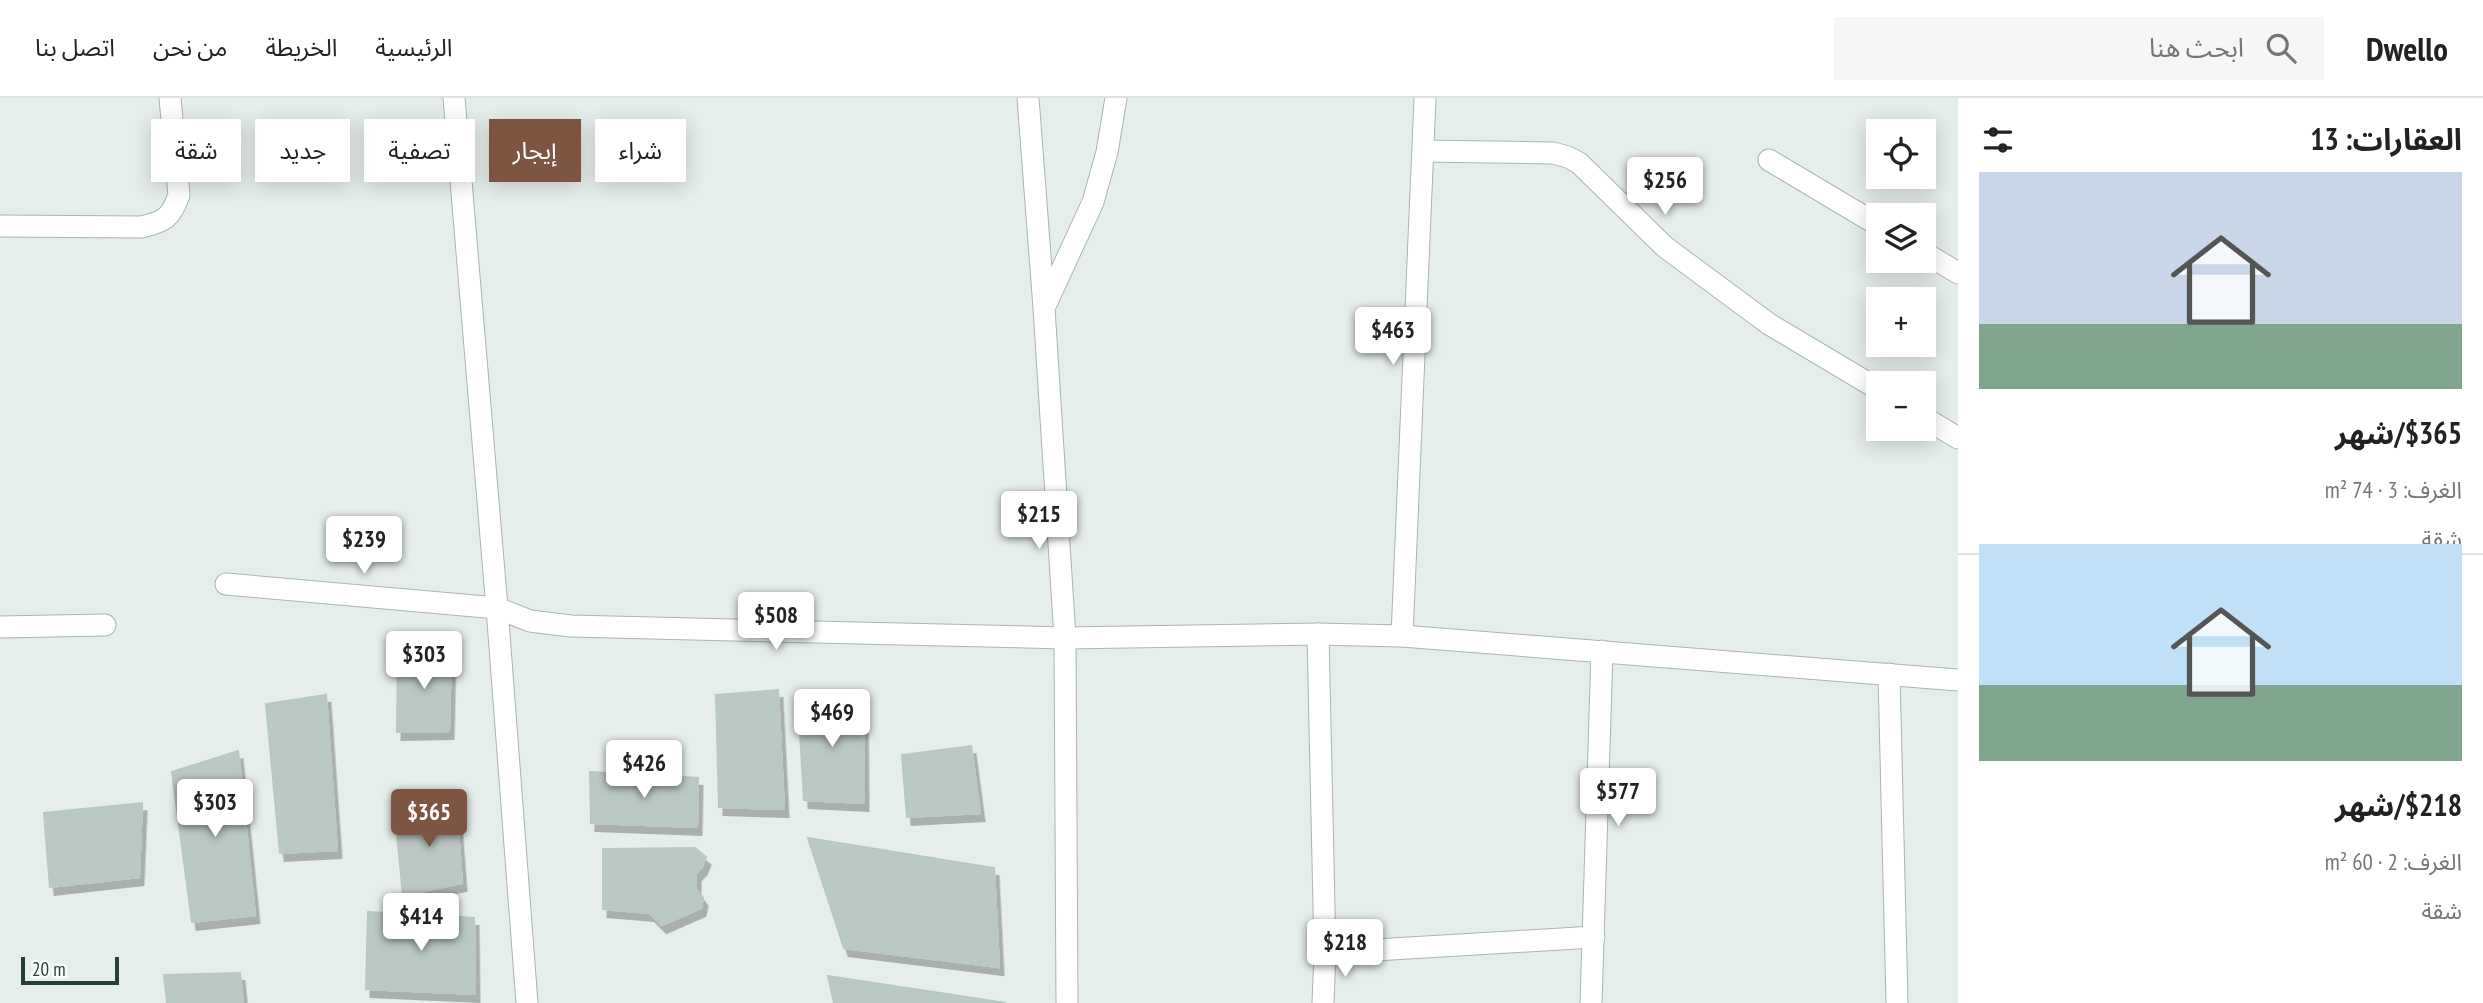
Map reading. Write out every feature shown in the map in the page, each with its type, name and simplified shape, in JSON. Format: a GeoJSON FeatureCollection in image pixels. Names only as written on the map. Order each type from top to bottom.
{"type":"FeatureCollection","features":[{"type":"Feature","properties":{"kind":"street"},"geometry":{"type":"LineString","coordinates":[[0,226],[141,227],[162,223],[174,210],[179,195],[170,98]]}},
{"type":"Feature","properties":{"kind":"street"},"geometry":{"type":"LineString","coordinates":[[454,98],[527,1003]]}},
{"type":"Feature","properties":{"kind":"street"},"geometry":{"type":"LineString","coordinates":[[1028,98],[1065,638],[1067,1003]]}},
{"type":"Feature","properties":{"kind":"street"},"geometry":{"type":"LineString","coordinates":[[1044,308],[1093,202],[1107,152],[1116,98]]}},
{"type":"Feature","properties":{"kind":"street"},"geometry":{"type":"LineString","coordinates":[[1402,636],[1425,98]]}},
{"type":"Feature","properties":{"kind":"street"},"geometry":{"type":"LineString","coordinates":[[1424,151],[1553,153],[1568,157],[1579,163],[1665,247],[1769,324],[1866,382]]}},
{"type":"Feature","properties":{"kind":"street"},"geometry":{"type":"LineString","coordinates":[[1769,160],[1866,218]]}},
{"type":"Feature","properties":{"kind":"street"},"geometry":{"type":"LineString","coordinates":[[1936,260],[1958,273]]}},
{"type":"Feature","properties":{"kind":"street"},"geometry":{"type":"LineString","coordinates":[[1936,424],[1958,438]]}},
{"type":"Feature","properties":{"kind":"street"},"geometry":{"type":"LineString","coordinates":[[226,584],[497,608],[530,621],[570,626],[1065,638],[1318,634],[1402,636],[1958,680]]}},
{"type":"Feature","properties":{"kind":"street"},"geometry":{"type":"LineString","coordinates":[[0,627],[105,625]]}},
{"type":"Feature","properties":{"kind":"street"},"geometry":{"type":"LineString","coordinates":[[1318,634],[1325,953],[1323,1003]]}},
{"type":"Feature","properties":{"kind":"street"},"geometry":{"type":"LineString","coordinates":[[1591,1003],[1602,651]]}},
{"type":"Feature","properties":{"kind":"street"},"geometry":{"type":"LineString","coordinates":[[1889,674],[1897,1003]]}},
{"type":"Feature","properties":{"kind":"street"},"geometry":{"type":"LineString","coordinates":[[1325,953],[1594,937]]}},
{"type":"Feature","properties":{"kind":"building"},"geometry":{"type":"Polygon","coordinates":[[[398,651],[451,652],[449,731],[397,732],[398,651]]]}},
{"type":"Feature","properties":{"kind":"building"},"geometry":{"type":"Polygon","coordinates":[[[778,690],[784,809],[719,807],[716,695],[778,690]]]}},
{"type":"Feature","properties":{"kind":"building"},"geometry":{"type":"Polygon","coordinates":[[[326,695],[337,850],[280,853],[266,704],[326,695]]]}},
{"type":"Feature","properties":{"kind":"building"},"geometry":{"type":"Polygon","coordinates":[[[863,697],[864,803],[804,800],[798,699],[863,697]]]}},
{"type":"Feature","properties":{"kind":"building"},"geometry":{"type":"Polygon","coordinates":[[[971,746],[980,813],[907,817],[902,755],[971,746]]]}},
{"type":"Feature","properties":{"kind":"building"},"geometry":{"type":"Polygon","coordinates":[[[238,751],[255,915],[192,922],[172,772],[238,751]]]}},
{"type":"Feature","properties":{"kind":"building"},"geometry":{"type":"Polygon","coordinates":[[[590,772],[698,778],[697,827],[591,823],[590,772]]]}},
{"type":"Feature","properties":{"kind":"building"},"geometry":{"type":"Polygon","coordinates":[[[142,803],[139,877],[50,887],[44,813],[142,803]]]}},
{"type":"Feature","properties":{"kind":"building"},"geometry":{"type":"Polygon","coordinates":[[[456,804],[462,883],[403,895],[395,814],[456,804]]]}},
{"type":"Feature","properties":{"kind":"building"},"geometry":{"type":"Polygon","coordinates":[[[808,838],[994,868],[999,967],[844,948],[808,838]]]}},
{"type":"Feature","properties":{"kind":"building"},"geometry":{"type":"Polygon","coordinates":[[[695,848],[706,857],[696,873],[696,889],[703,898],[701,908],[662,925],[650,913],[603,909],[603,849],[695,848]]]}},
{"type":"Feature","properties":{"kind":"building"},"geometry":{"type":"Polygon","coordinates":[[[368,912],[474,918],[475,994],[366,989],[368,912]]]}},
{"type":"Feature","properties":{"kind":"building"},"geometry":{"type":"Polygon","coordinates":[[[240,973],[243,1003],[167,1003],[164,975],[240,973]]]}},
{"type":"Feature","properties":{"kind":"building"},"geometry":{"type":"Polygon","coordinates":[[[828,976],[1006,1003],[834,1003],[828,976]]]}}]}
